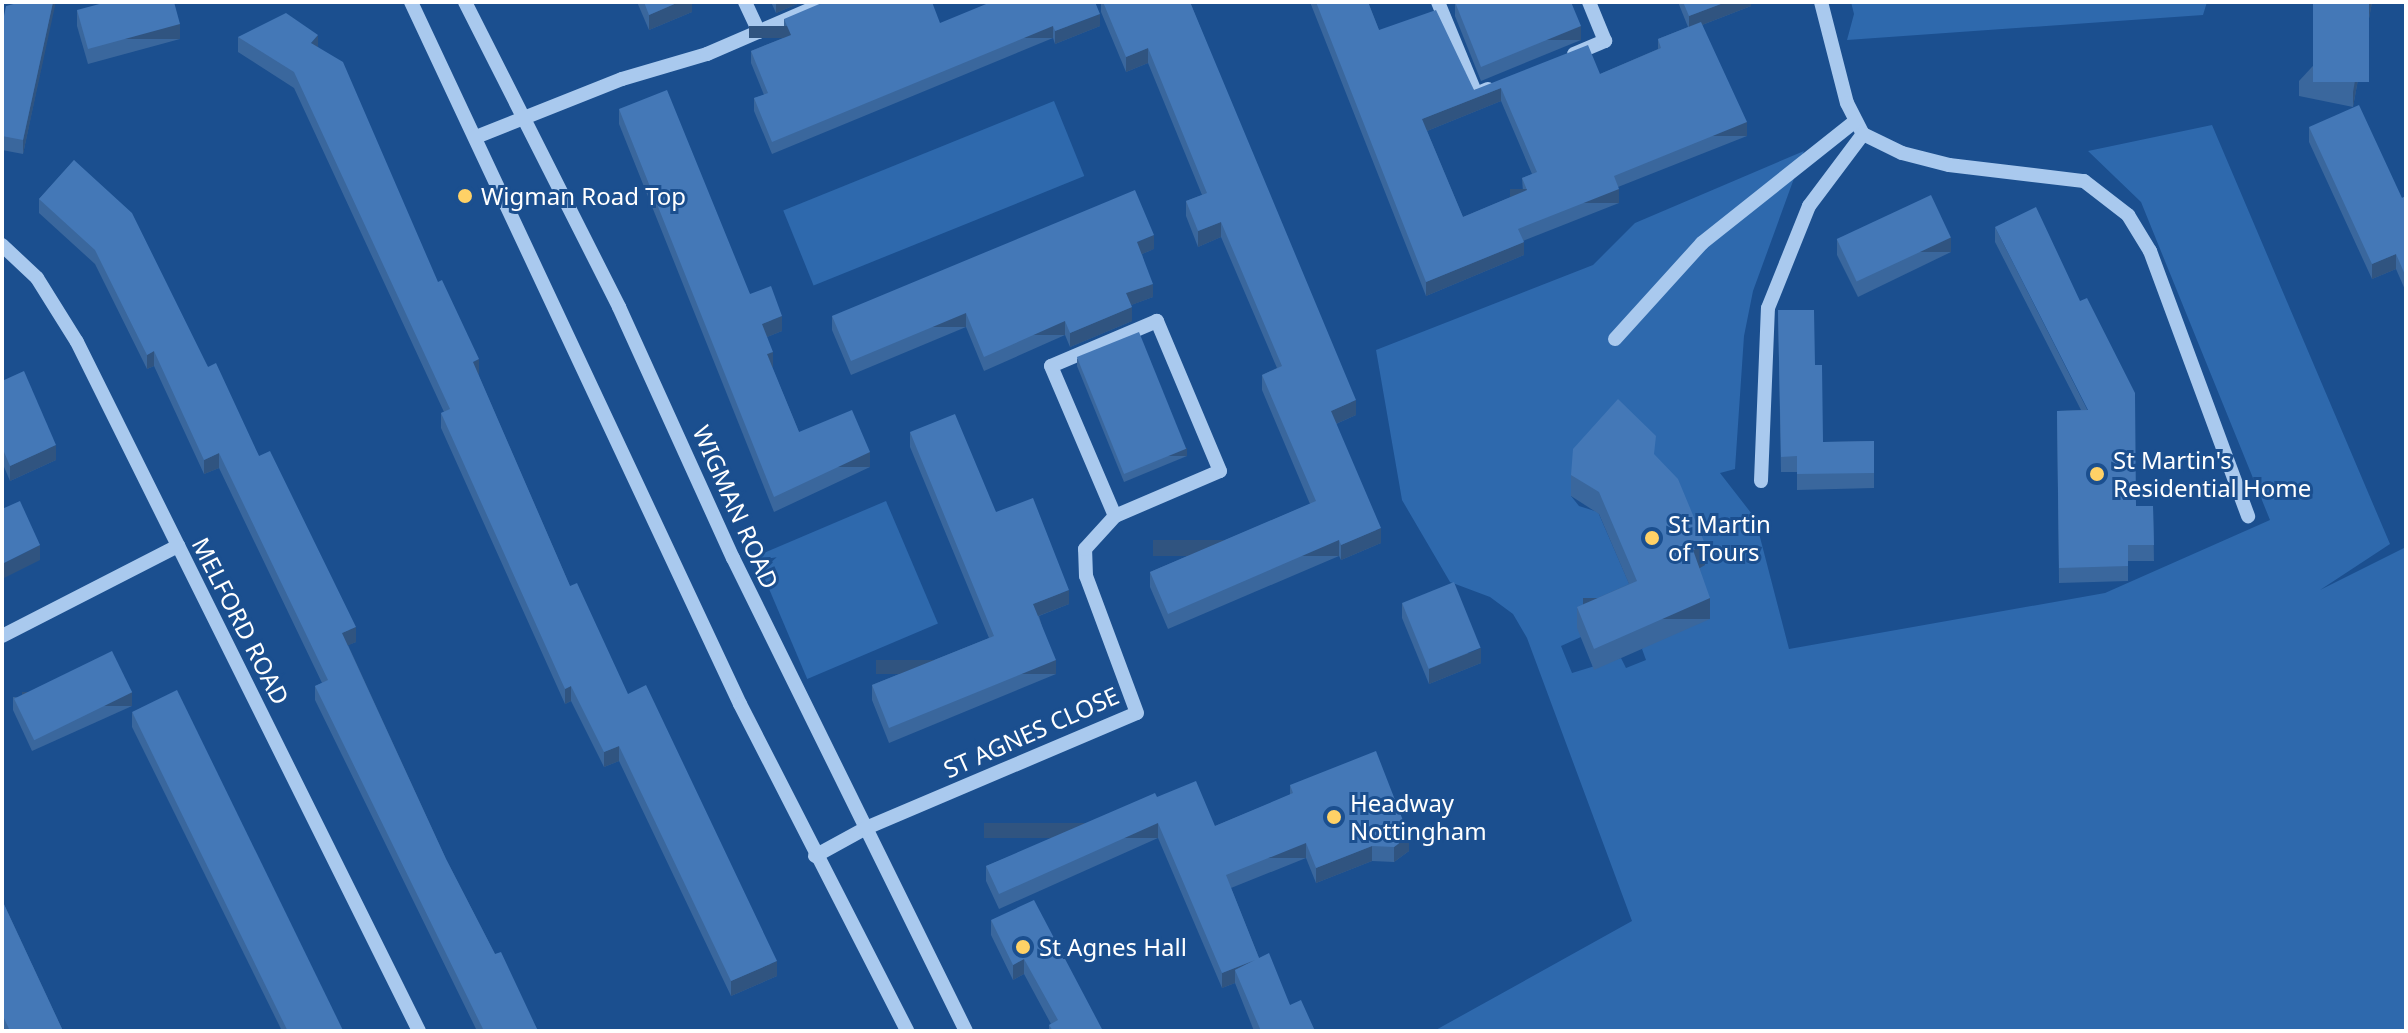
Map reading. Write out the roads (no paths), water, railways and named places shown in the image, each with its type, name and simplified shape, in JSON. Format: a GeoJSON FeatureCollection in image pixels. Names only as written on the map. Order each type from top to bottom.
{"type":"FeatureCollection","features":[{"type":"Feature","properties":{"kind":"street"},"geometry":{"type":"LineString","coordinates":[[411,2],[815,856],[907,1031]]}},
{"type":"Feature","properties":{"kind":"street","name":"WIGMAN ROAD"},"geometry":{"type":"LineString","coordinates":[[465,2],[519,117],[619,307],[733,558],[966,1031]]}},
{"type":"Feature","properties":{"kind":"street"},"geometry":{"type":"LineString","coordinates":[[745,2],[759,32]]}},
{"type":"Feature","properties":{"kind":"street"},"geometry":{"type":"LineString","coordinates":[[476,137],[519,117],[759,32],[827,2]]}},
{"type":"Feature","properties":{"kind":"street"},"geometry":{"type":"LineString","coordinates":[[1438,2],[1476,94],[1505,82]]}},
{"type":"Feature","properties":{"kind":"street"},"geometry":{"type":"LineString","coordinates":[[1562,59],[1605,41],[1589,2]]}},
{"type":"Feature","properties":{"kind":"street"},"geometry":{"type":"LineString","coordinates":[[1821,2],[1858,128],[1902,153],[1949,165],[2084,181],[2128,215],[2150,251],[2248,516]]}},
{"type":"Feature","properties":{"kind":"street"},"geometry":{"type":"LineString","coordinates":[[1615,339],[1702,243],[1858,128]]}},
{"type":"Feature","properties":{"kind":"street"},"geometry":{"type":"LineString","coordinates":[[1761,481],[1768,308],[1809,206],[1858,128]]}},
{"type":"Feature","properties":{"kind":"street","name":"MELFORD ROAD"},"geometry":{"type":"LineString","coordinates":[[2,245],[37,278],[77,342],[419,1031]]}},
{"type":"Feature","properties":{"kind":"street"},"geometry":{"type":"LineString","coordinates":[[1157,321],[1220,471],[1115,516],[1051,366],[1157,321]]}},
{"type":"Feature","properties":{"kind":"street","name":"ST AGNES CLOSE"},"geometry":{"type":"LineString","coordinates":[[815,856],[866,828],[1137,713],[1086,576],[1085,549],[1115,516]]}},
{"type":"Feature","properties":{"kind":"street"},"geometry":{"type":"LineString","coordinates":[[2,636],[178,546]]}},
{"type":"Feature","properties":{"kind":"place","name":"Wigman Road Top"},"geometry":{"type":"Point","coordinates":[465,196]}},
{"type":"Feature","properties":{"kind":"place","name":"St Martin's Residential Home"},"geometry":{"type":"Point","coordinates":[2097,474]}},
{"type":"Feature","properties":{"kind":"place","name":"St Martin of Tours"},"geometry":{"type":"Point","coordinates":[1652,538]}},
{"type":"Feature","properties":{"kind":"place","name":"Headway Nottingham"},"geometry":{"type":"Point","coordinates":[1334,817]}},
{"type":"Feature","properties":{"kind":"place","name":"St Agnes Hall"},"geometry":{"type":"Point","coordinates":[1023,947]}}]}
